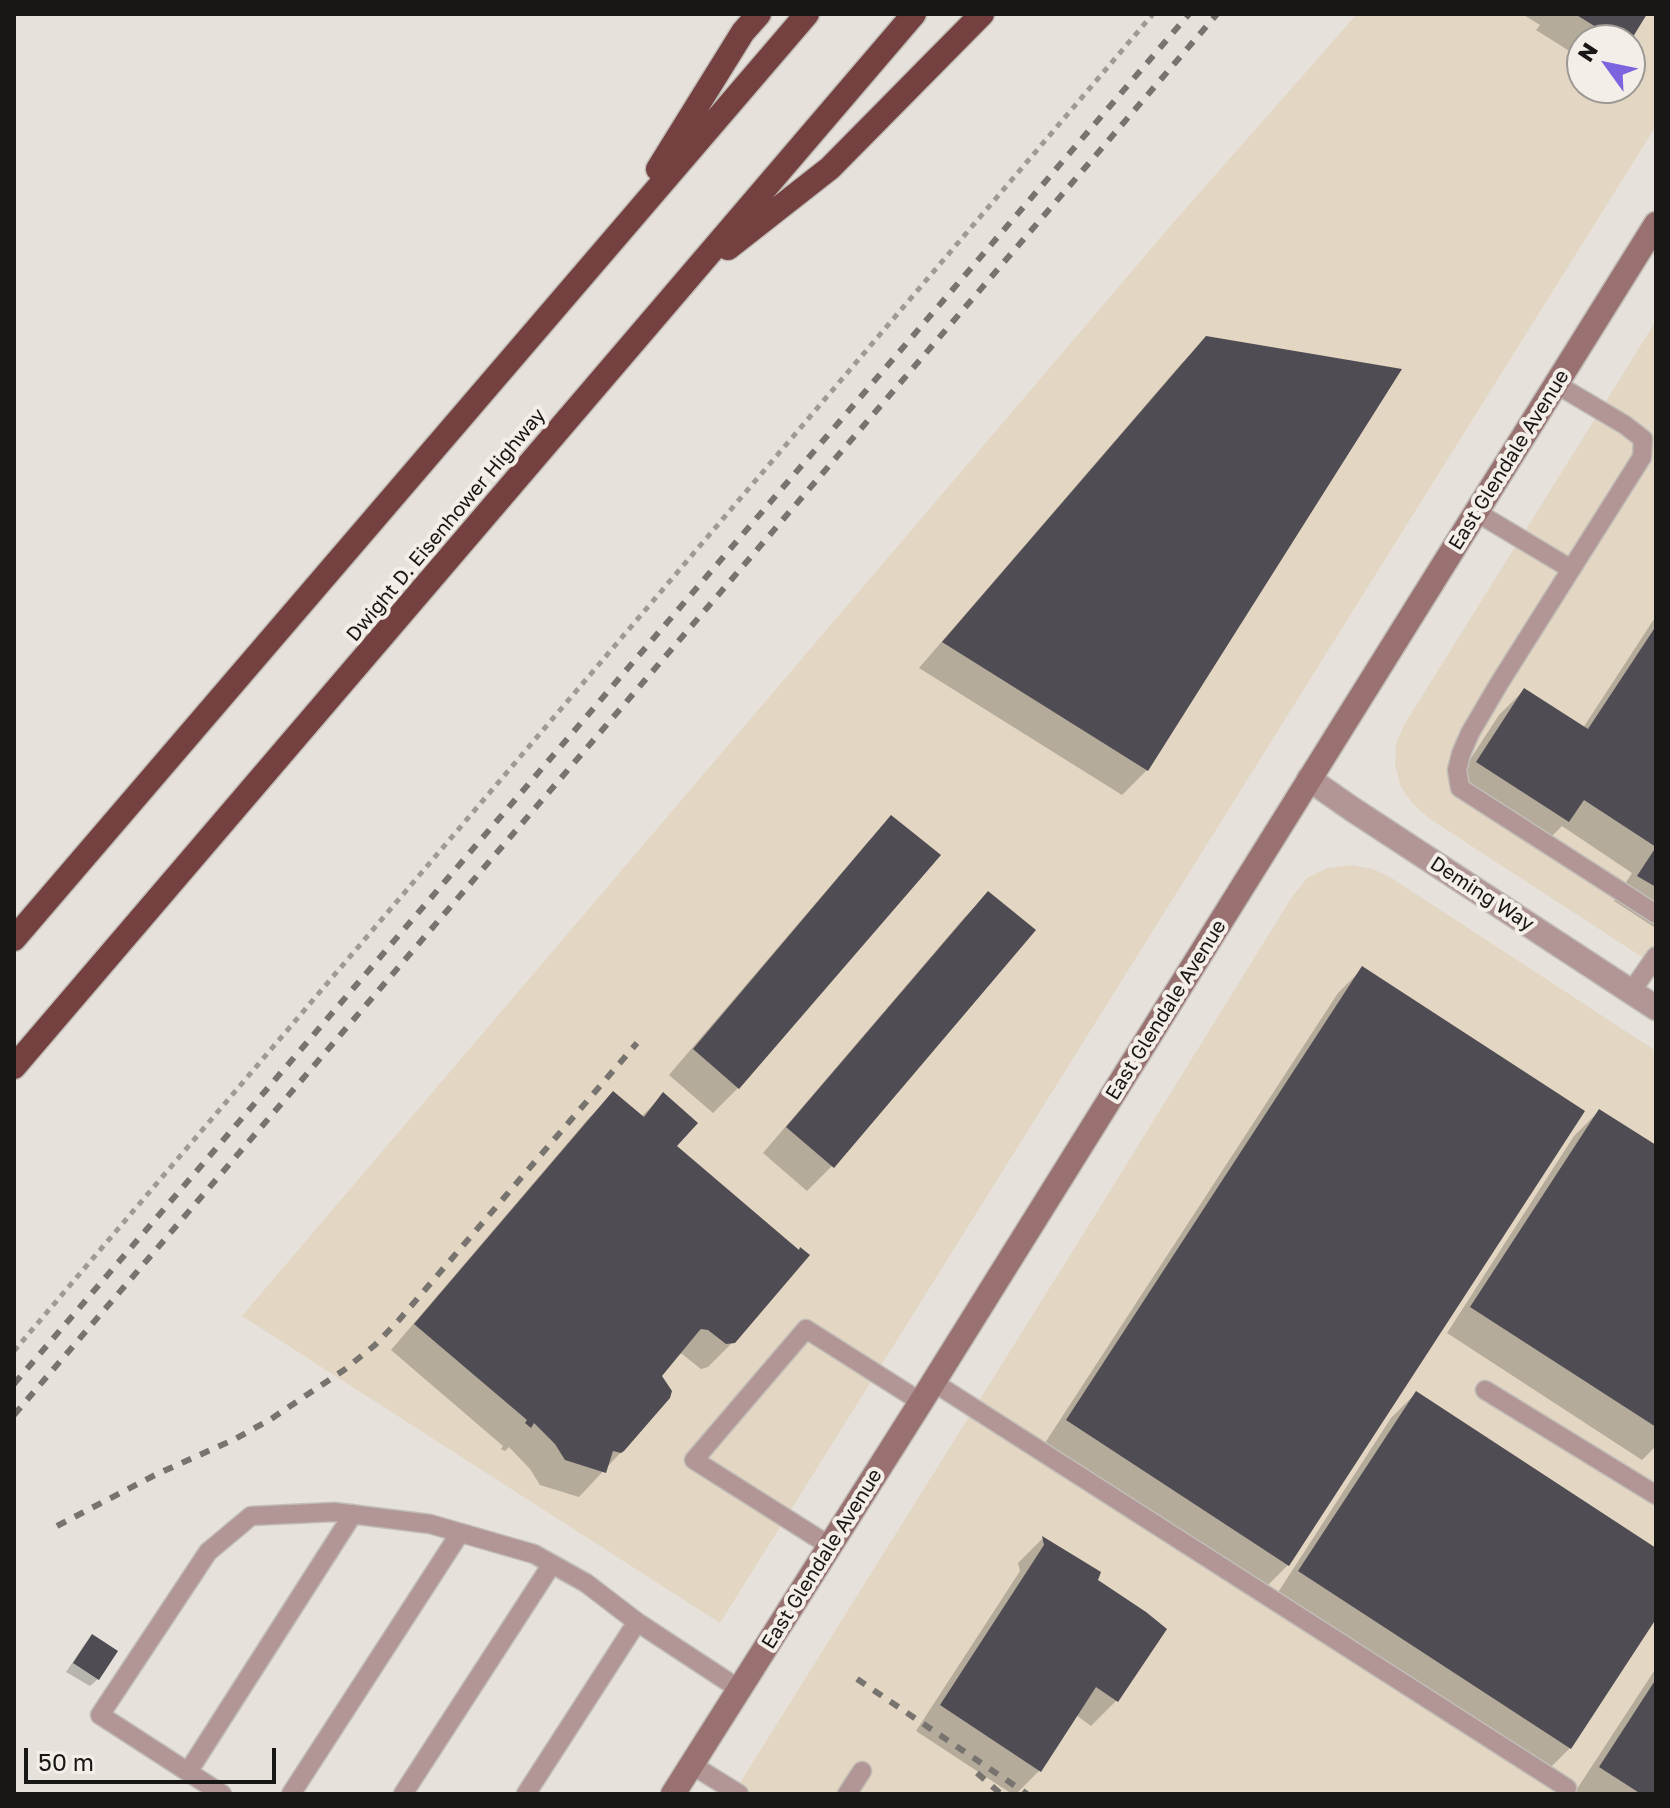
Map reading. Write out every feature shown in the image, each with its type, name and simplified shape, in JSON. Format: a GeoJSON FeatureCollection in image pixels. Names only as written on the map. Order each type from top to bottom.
{"type":"FeatureCollection","features":[{"type":"Feature","properties":{"kind":"highway"},"geometry":{"type":"LineString","coordinates":[[615,237],[743,32],[759,14]]}},
{"type":"Feature","properties":{"kind":"highway"},"geometry":{"type":"LineString","coordinates":[[14,939],[807,14]]}},
{"type":"Feature","properties":{"kind":"highway","name":"Dwight D. Eisenhower Highway"},"geometry":{"type":"LineString","coordinates":[[14,1067],[914,14]]}},
{"type":"Feature","properties":{"kind":"highway"},"geometry":{"type":"LineString","coordinates":[[685,281],[830,168],[982,14]]}},
{"type":"Feature","properties":{"kind":"street","name":"East Glendale Avenue"},"geometry":{"type":"LineString","coordinates":[[673,1794],[1656,224]]}},
{"type":"Feature","properties":{"kind":"street","name":"Deming Way"},"geometry":{"type":"LineString","coordinates":[[1309,779],[1656,1008]]}},
{"type":"Feature","properties":{"kind":"lane"},"geometry":{"type":"LineString","coordinates":[[1556,384],[1643,439],[1642,457],[1470,733],[1457,770],[1460,788],[1656,914]]}},
{"type":"Feature","properties":{"kind":"lane"},"geometry":{"type":"LineString","coordinates":[[1476,512],[1571,569]]}},
{"type":"Feature","properties":{"kind":"lane"},"geometry":{"type":"LineString","coordinates":[[1631,992],[1656,956]]}},
{"type":"Feature","properties":{"kind":"lane"},"geometry":{"type":"LineString","coordinates":[[830,1546],[694,1460],[806,1329],[927,1392],[1567,1788]]}},
{"type":"Feature","properties":{"kind":"lane"},"geometry":{"type":"LineString","coordinates":[[1485,1390],[1656,1495]]}},
{"type":"Feature","properties":{"kind":"lane"},"geometry":{"type":"LineString","coordinates":[[222,1794],[100,1715],[208,1552],[251,1516],[334,1512],[430,1524],[534,1554],[586,1583],[637,1622],[739,1689]]}},
{"type":"Feature","properties":{"kind":"lane"},"geometry":{"type":"LineString","coordinates":[[188,1772],[353,1514]]}},
{"type":"Feature","properties":{"kind":"lane"},"geometry":{"type":"LineString","coordinates":[[291,1794],[460,1533]]}},
{"type":"Feature","properties":{"kind":"lane"},"geometry":{"type":"LineString","coordinates":[[403,1794],[552,1564]]}},
{"type":"Feature","properties":{"kind":"lane"},"geometry":{"type":"LineString","coordinates":[[526,1794],[637,1622]]}},
{"type":"Feature","properties":{"kind":"lane"},"geometry":{"type":"LineString","coordinates":[[692,1765],[739,1794]]}},
{"type":"Feature","properties":{"kind":"lane"},"geometry":{"type":"LineString","coordinates":[[847,1794],[862,1771]]}},
{"type":"Feature","properties":{"kind":"path"},"geometry":{"type":"LineString","coordinates":[[14,1351],[1153,14]]}},
{"type":"Feature","properties":{"kind":"shaded area"},"geometry":{"type":"Polygon","coordinates":[[[1357,14],[1656,14],[1656,126],[720,1623],[242,1316],[1173,223],[1357,14]]]}},
{"type":"Feature","properties":{"kind":"shaded area"},"geometry":{"type":"Polygon","coordinates":[[[1656,321],[1656,966],[1430,819],[1413,804],[1401,787],[1395,765],[1396,744],[1404,725],[1656,321]]]}},
{"type":"Feature","properties":{"kind":"shaded area"},"geometry":{"type":"Polygon","coordinates":[[[1352,865],[1373,869],[1393,879],[1656,1051],[1656,1794],[733,1794],[1292,897],[1307,878],[1328,868],[1352,865]]]}},
{"type":"Feature","properties":{"kind":"building"},"geometry":{"type":"Polygon","coordinates":[[[1575,14],[1647,14],[1641,24],[1591,24],[1575,14]]]}},
{"type":"Feature","properties":{"kind":"building"},"geometry":{"type":"Polygon","coordinates":[[[1206,336],[1402,369],[1148,771],[942,642],[1206,336]]]}},
{"type":"Feature","properties":{"kind":"building"},"geometry":{"type":"Polygon","coordinates":[[[1656,626],[1656,847],[1584,800],[1569,822],[1476,762],[1524,688],[1588,729],[1656,626]]]}},
{"type":"Feature","properties":{"kind":"building"},"geometry":{"type":"Polygon","coordinates":[[[891,815],[941,855],[739,1089],[693,1049],[891,815]]]}},
{"type":"Feature","properties":{"kind":"building"},"geometry":{"type":"Polygon","coordinates":[[[1656,847],[1656,887],[1637,876],[1656,847]]]}},
{"type":"Feature","properties":{"kind":"building"},"geometry":{"type":"Polygon","coordinates":[[[988,891],[1036,930],[834,1168],[786,1127],[988,891]]]}},
{"type":"Feature","properties":{"kind":"building"},"geometry":{"type":"Polygon","coordinates":[[[1362,966],[1585,1111],[1289,1566],[1066,1420],[1362,966]]]}},
{"type":"Feature","properties":{"kind":"building"},"geometry":{"type":"Polygon","coordinates":[[[613,1091],[644,1117],[663,1092],[698,1123],[677,1146],[799,1250],[800,1247],[810,1255],[735,1343],[726,1344],[708,1330],[699,1331],[662,1376],[672,1391],[670,1398],[624,1451],[613,1451],[606,1473],[565,1460],[555,1444],[534,1423],[531,1428],[525,1423],[527,1420],[414,1324],[613,1091]]]}},
{"type":"Feature","properties":{"kind":"building"},"geometry":{"type":"Polygon","coordinates":[[[1599,1109],[1656,1145],[1656,1427],[1470,1307],[1599,1109]]]}},
{"type":"Feature","properties":{"kind":"building"},"geometry":{"type":"Polygon","coordinates":[[[1416,1391],[1656,1548],[1656,1619],[1571,1749],[1298,1571],[1416,1391]]]}},
{"type":"Feature","properties":{"kind":"building"},"geometry":{"type":"Polygon","coordinates":[[[1042,1536],[1101,1572],[1098,1580],[1167,1629],[1118,1702],[1096,1687],[1041,1772],[940,1705],[1044,1545],[1042,1536]]]}},
{"type":"Feature","properties":{"kind":"building"},"geometry":{"type":"Polygon","coordinates":[[[92,1634],[118,1651],[99,1680],[73,1663],[92,1634]]]}},
{"type":"Feature","properties":{"kind":"building"},"geometry":{"type":"Polygon","coordinates":[[[1656,1679],[1656,1794],[1641,1794],[1599,1767],[1656,1679]]]}},
{"type":"Feature","properties":{"kind":"railway"},"geometry":{"type":"LineString","coordinates":[[14,1384],[1189,14]]}},
{"type":"Feature","properties":{"kind":"railway"},"geometry":{"type":"LineString","coordinates":[[14,1415],[1217,14]]}},
{"type":"Feature","properties":{"kind":"railway"},"geometry":{"type":"LineString","coordinates":[[57,1526],[271,1419],[375,1345],[637,1043]]}},
{"type":"Feature","properties":{"kind":"railway"},"geometry":{"type":"LineString","coordinates":[[857,1679],[1027,1794]]}},
{"type":"Feature","properties":{"kind":"railway"},"geometry":{"type":"LineString","coordinates":[[977,1773],[1001,1794]]}}]}
